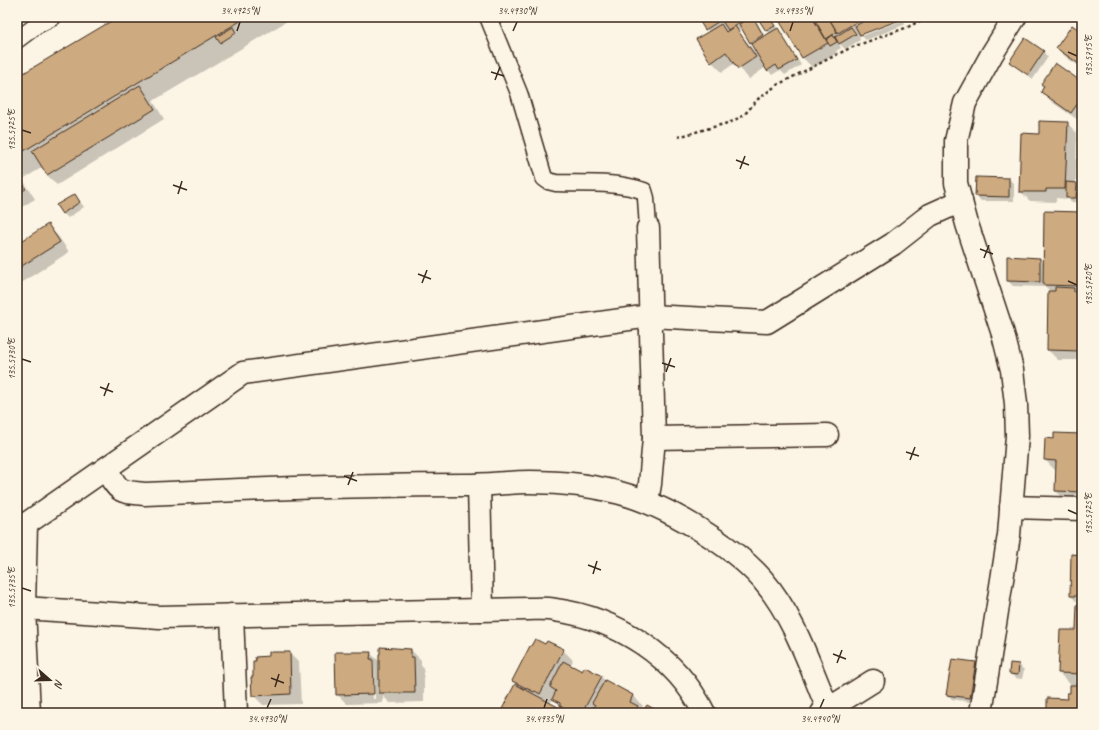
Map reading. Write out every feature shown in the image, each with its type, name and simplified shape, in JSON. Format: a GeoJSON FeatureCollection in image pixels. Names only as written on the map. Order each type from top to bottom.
{"type":"FeatureCollection","features":[{"type":"Feature","properties":{"kind":"street"},"geometry":{"type":"LineString","coordinates":[[981,713],[1009,535],[1017,436],[1012,370],[1003,334],[960,201],[956,183],[956,141],[965,103],[992,54],[1015,17]]}},
{"type":"Feature","properties":{"kind":"street"},"geometry":{"type":"LineString","coordinates":[[29,713],[24,608],[26,524],[106,470],[243,373],[650,316],[767,322],[893,244],[930,215],[960,201]]}},
{"type":"Feature","properties":{"kind":"street"},"geometry":{"type":"LineString","coordinates":[[647,502],[654,438],[648,228]]}},
{"type":"Feature","properties":{"kind":"street"},"geometry":{"type":"LineString","coordinates":[[654,438],[827,435]]}},
{"type":"Feature","properties":{"kind":"street"},"geometry":{"type":"LineString","coordinates":[[106,470],[116,487],[126,492],[145,494],[300,487],[479,485],[529,482],[566,483],[619,493],[647,502],[695,527],[743,560],[760,577],[774,594],[790,620],[825,711],[873,681]]}},
{"type":"Feature","properties":{"kind":"street"},"geometry":{"type":"LineString","coordinates":[[479,485],[482,610]]}},
{"type":"Feature","properties":{"kind":"street"},"geometry":{"type":"LineString","coordinates":[[1011,507],[1082,509]]}},
{"type":"Feature","properties":{"kind":"street"},"geometry":{"type":"LineString","coordinates":[[24,608],[160,617],[482,610],[555,610],[582,615],[607,624],[645,644],[660,657],[687,686],[698,701],[704,713]]}},
{"type":"Feature","properties":{"kind":"street"},"geometry":{"type":"LineString","coordinates":[[232,615],[236,713]]}},
{"type":"Feature","properties":{"kind":"lane"},"geometry":{"type":"LineString","coordinates":[[17,40],[37,25],[53,17]]}},
{"type":"Feature","properties":{"kind":"lane"},"geometry":{"type":"LineString","coordinates":[[488,17],[519,93],[544,178],[548,181],[556,183],[632,186],[644,191],[646,198],[648,228]]}},
{"type":"Feature","properties":{"kind":"path"},"geometry":{"type":"LineString","coordinates":[[678,137],[731,122],[744,115],[758,99],[777,85],[850,48],[908,28],[927,17]]}},
{"type":"Feature","properties":{"kind":"building"},"geometry":{"type":"Polygon","coordinates":[[[118,17],[247,17],[17,155],[17,77],[118,17]]]}},
{"type":"Feature","properties":{"kind":"building"},"geometry":{"type":"Polygon","coordinates":[[[697,17],[719,17],[721,20],[705,30],[697,17]]]}},
{"type":"Feature","properties":{"kind":"building"},"geometry":{"type":"Polygon","coordinates":[[[728,17],[746,18],[728,30],[722,21],[728,17]]]}},
{"type":"Feature","properties":{"kind":"building"},"geometry":{"type":"Polygon","coordinates":[[[753,17],[763,35],[750,43],[739,24],[753,17]]]}},
{"type":"Feature","properties":{"kind":"building"},"geometry":{"type":"Polygon","coordinates":[[[757,17],[769,17],[775,26],[766,31],[757,17]]]}},
{"type":"Feature","properties":{"kind":"building"},"geometry":{"type":"Polygon","coordinates":[[[777,17],[812,17],[828,43],[802,58],[777,17]]]}},
{"type":"Feature","properties":{"kind":"building"},"geometry":{"type":"Polygon","coordinates":[[[813,17],[828,17],[837,32],[826,39],[813,17]]]}},
{"type":"Feature","properties":{"kind":"building"},"geometry":{"type":"Polygon","coordinates":[[[828,17],[865,17],[838,33],[828,17]]]}},
{"type":"Feature","properties":{"kind":"building"},"geometry":{"type":"Polygon","coordinates":[[[871,17],[900,17],[902,19],[860,35],[855,26],[871,17]]]}},
{"type":"Feature","properties":{"kind":"building"},"geometry":{"type":"Polygon","coordinates":[[[721,24],[726,32],[735,26],[756,57],[738,69],[726,52],[711,63],[696,39],[721,24]]]}},
{"type":"Feature","properties":{"kind":"building"},"geometry":{"type":"Polygon","coordinates":[[[1072,25],[1082,32],[1082,66],[1056,48],[1072,25]]]}},
{"type":"Feature","properties":{"kind":"building"},"geometry":{"type":"Polygon","coordinates":[[[233,27],[236,33],[220,43],[216,37],[233,27]]]}},
{"type":"Feature","properties":{"kind":"building"},"geometry":{"type":"Polygon","coordinates":[[[851,27],[856,34],[839,44],[835,37],[851,27]]]}},
{"type":"Feature","properties":{"kind":"building"},"geometry":{"type":"Polygon","coordinates":[[[778,28],[797,60],[779,70],[776,65],[767,71],[751,44],[778,28]]]}},
{"type":"Feature","properties":{"kind":"building"},"geometry":{"type":"Polygon","coordinates":[[[833,35],[837,42],[830,46],[826,40],[833,35]]]}},
{"type":"Feature","properties":{"kind":"building"},"geometry":{"type":"Polygon","coordinates":[[[1025,38],[1044,51],[1028,75],[1009,62],[1025,38]]]}},
{"type":"Feature","properties":{"kind":"building"},"geometry":{"type":"Polygon","coordinates":[[[1055,63],[1082,82],[1082,97],[1071,113],[1041,92],[1044,86],[1041,84],[1055,63]]]}},
{"type":"Feature","properties":{"kind":"building"},"geometry":{"type":"Polygon","coordinates":[[[140,85],[155,109],[47,175],[32,151],[140,85]]]}},
{"type":"Feature","properties":{"kind":"building"},"geometry":{"type":"Polygon","coordinates":[[[1039,121],[1068,122],[1065,189],[1046,189],[1046,192],[1019,192],[1021,133],[1039,134],[1039,121]]]}},
{"type":"Feature","properties":{"kind":"building"},"geometry":{"type":"Polygon","coordinates":[[[17,175],[26,189],[17,194],[17,175]]]}},
{"type":"Feature","properties":{"kind":"building"},"geometry":{"type":"Polygon","coordinates":[[[976,177],[1009,178],[1009,197],[975,196],[976,177]]]}},
{"type":"Feature","properties":{"kind":"building"},"geometry":{"type":"Polygon","coordinates":[[[1066,182],[1077,183],[1076,198],[1066,198],[1066,182]]]}},
{"type":"Feature","properties":{"kind":"building"},"geometry":{"type":"Polygon","coordinates":[[[75,194],[80,202],[62,214],[56,205],[75,194]]]}},
{"type":"Feature","properties":{"kind":"building"},"geometry":{"type":"Polygon","coordinates":[[[1044,211],[1082,212],[1081,286],[1043,285],[1044,211]]]}},
{"type":"Feature","properties":{"kind":"building"},"geometry":{"type":"Polygon","coordinates":[[[48,224],[60,242],[17,269],[17,244],[48,224]]]}},
{"type":"Feature","properties":{"kind":"building"},"geometry":{"type":"Polygon","coordinates":[[[1007,256],[1040,258],[1040,282],[1007,281],[1007,256]]]}},
{"type":"Feature","properties":{"kind":"building"},"geometry":{"type":"Polygon","coordinates":[[[1055,287],[1074,288],[1074,292],[1082,292],[1082,351],[1047,350],[1048,291],[1055,291],[1055,287]]]}},
{"type":"Feature","properties":{"kind":"building"},"geometry":{"type":"Polygon","coordinates":[[[1054,433],[1082,434],[1082,492],[1055,491],[1056,461],[1044,460],[1045,438],[1054,439],[1054,433]]]}},
{"type":"Feature","properties":{"kind":"building"},"geometry":{"type":"Polygon","coordinates":[[[1071,554],[1082,555],[1082,596],[1070,596],[1071,554]]]}},
{"type":"Feature","properties":{"kind":"building"},"geometry":{"type":"Polygon","coordinates":[[[1077,604],[1082,605],[1082,674],[1058,673],[1060,630],[1076,630],[1077,604]]]}},
{"type":"Feature","properties":{"kind":"building"},"geometry":{"type":"Polygon","coordinates":[[[535,639],[545,644],[547,641],[564,649],[540,694],[512,681],[535,639]]]}},
{"type":"Feature","properties":{"kind":"building"},"geometry":{"type":"Polygon","coordinates":[[[380,647],[411,649],[411,657],[414,657],[415,693],[379,693],[380,647]]]}},
{"type":"Feature","properties":{"kind":"building"},"geometry":{"type":"Polygon","coordinates":[[[269,652],[290,652],[291,694],[252,696],[251,677],[253,677],[253,661],[256,661],[255,657],[269,656],[269,652]]]}},
{"type":"Feature","properties":{"kind":"building"},"geometry":{"type":"Polygon","coordinates":[[[335,652],[371,652],[370,659],[373,659],[374,694],[336,695],[335,652]]]}},
{"type":"Feature","properties":{"kind":"building"},"geometry":{"type":"Polygon","coordinates":[[[952,659],[976,662],[970,698],[946,695],[952,659]]]}},
{"type":"Feature","properties":{"kind":"building"},"geometry":{"type":"Polygon","coordinates":[[[563,661],[582,671],[585,667],[602,676],[582,713],[574,713],[560,706],[560,703],[552,699],[556,691],[550,687],[563,661]]]}},
{"type":"Feature","properties":{"kind":"building"},"geometry":{"type":"Polygon","coordinates":[[[1010,663],[1019,664],[1018,675],[1009,674],[1010,663]]]}},
{"type":"Feature","properties":{"kind":"building"},"geometry":{"type":"Polygon","coordinates":[[[605,680],[633,695],[630,702],[638,706],[634,713],[590,713],[595,705],[592,703],[605,680]]]}},
{"type":"Feature","properties":{"kind":"building"},"geometry":{"type":"Polygon","coordinates":[[[515,684],[558,707],[555,713],[500,713],[515,684]]]}},
{"type":"Feature","properties":{"kind":"building"},"geometry":{"type":"Polygon","coordinates":[[[1070,685],[1082,685],[1082,713],[1047,713],[1047,698],[1068,699],[1067,693],[1070,693],[1070,685]]]}},
{"type":"Feature","properties":{"kind":"building"},"geometry":{"type":"Polygon","coordinates":[[[647,705],[661,713],[642,713],[647,705]]]}}]}
